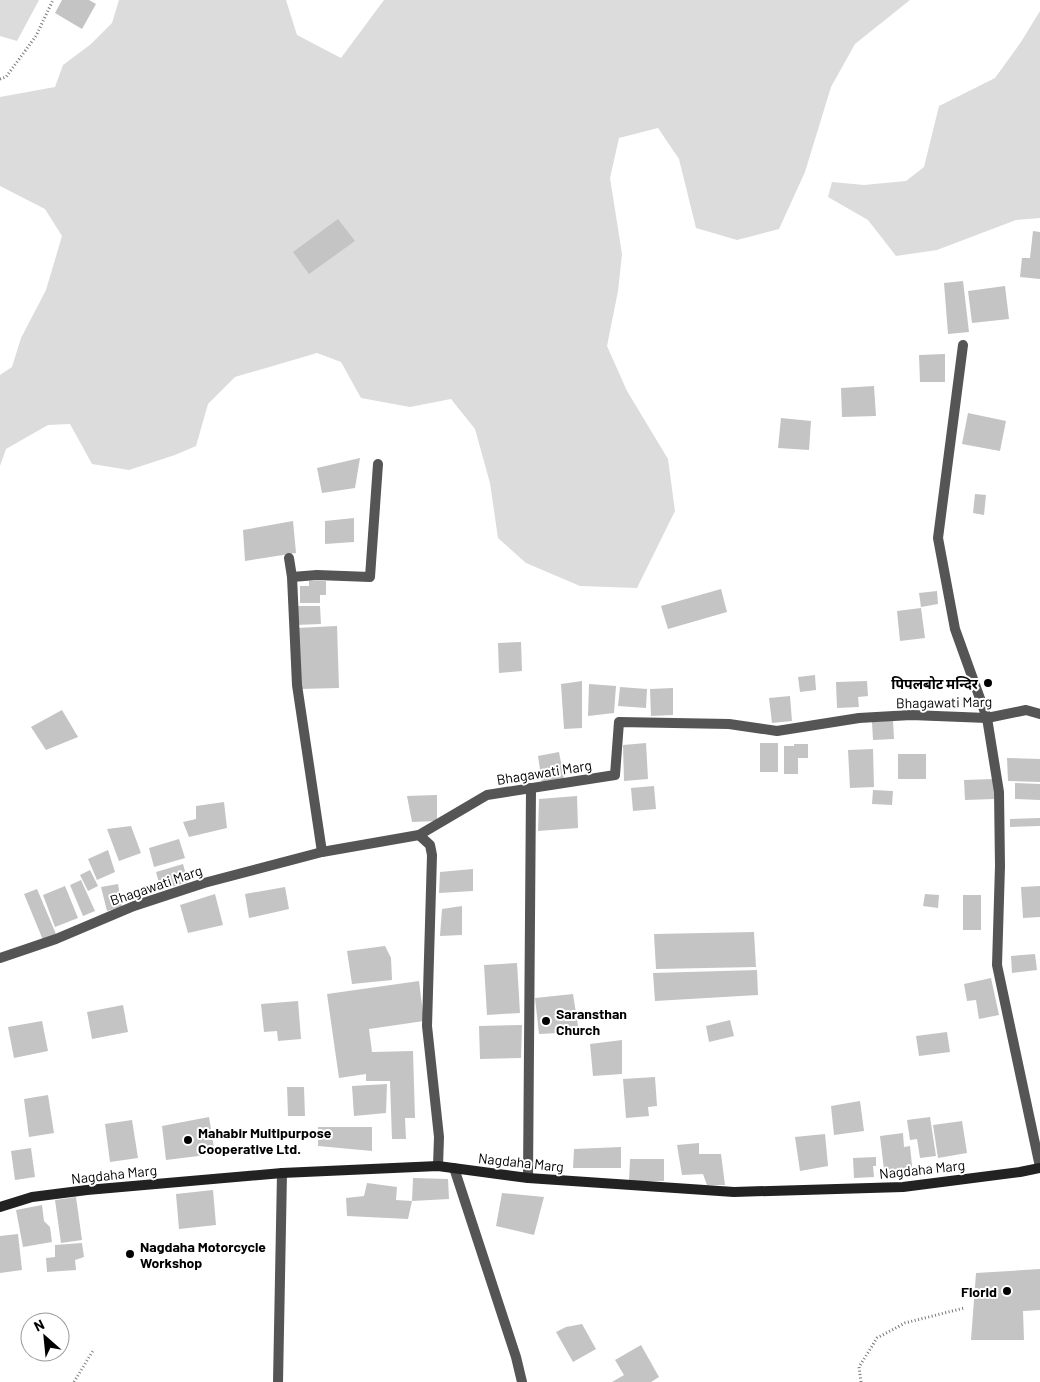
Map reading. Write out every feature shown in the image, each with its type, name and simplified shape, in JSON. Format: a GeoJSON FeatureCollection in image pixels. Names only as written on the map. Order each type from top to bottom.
{"type":"FeatureCollection","features":[{"type":"Feature","properties":{"kind":"street"},"geometry":{"type":"LineString","coordinates":[[963,346],[938,538],[955,629],[987,718],[999,792],[1000,866],[997,965],[1040,1167]]}},
{"type":"Feature","properties":{"kind":"street"},"geometry":{"type":"LineString","coordinates":[[292,577],[317,575],[370,577],[378,464]]}},
{"type":"Feature","properties":{"kind":"street"},"geometry":{"type":"LineString","coordinates":[[289,558],[292,577],[298,685],[322,852]]}},
{"type":"Feature","properties":{"kind":"street","name":"Bhagawati Marg"},"geometry":{"type":"LineString","coordinates":[[0,958],[56,939],[134,906],[204,883],[322,852],[419,835],[487,795],[615,775],[619,722],[730,724],[777,731],[859,718],[911,715],[987,718],[1026,710],[1040,714]]}},
{"type":"Feature","properties":{"kind":"street"},"geometry":{"type":"LineString","coordinates":[[528,1178],[531,788]]}},
{"type":"Feature","properties":{"kind":"street"},"geometry":{"type":"LineString","coordinates":[[419,835],[430,845],[432,855],[428,1026],[439,1137],[438,1166]]}},
{"type":"Feature","properties":{"kind":"street","name":"Nagdaha Marg"},"geometry":{"type":"LineString","coordinates":[[0,1207],[32,1197],[87,1190],[282,1173],[438,1166],[528,1178],[734,1192],[903,1187],[1020,1172],[1040,1167]]}},
{"type":"Feature","properties":{"kind":"street"},"geometry":{"type":"LineString","coordinates":[[454,1168],[516,1357],[522,1382]]}},
{"type":"Feature","properties":{"kind":"street"},"geometry":{"type":"LineString","coordinates":[[278,1382],[282,1173]]}},
{"type":"Feature","properties":{"kind":"path"},"geometry":{"type":"LineString","coordinates":[[0,80],[6,77],[36,36],[53,0]]}},
{"type":"Feature","properties":{"kind":"path"},"geometry":{"type":"LineString","coordinates":[[861,1382],[859,1367],[878,1338],[905,1323],[964,1308]]}},
{"type":"Feature","properties":{"kind":"path"},"geometry":{"type":"LineString","coordinates":[[74,1382],[94,1349]]}},
{"type":"Feature","properties":{"kind":"shaded area"},"geometry":{"type":"Polygon","coordinates":[[[0,0],[39,0],[17,41],[0,36],[0,0]]]}},
{"type":"Feature","properties":{"kind":"shaded area"},"geometry":{"type":"Polygon","coordinates":[[[119,0],[286,0],[297,35],[341,58],[384,0],[910,0],[855,44],[831,87],[805,172],[779,229],[737,240],[696,228],[679,159],[658,128],[619,138],[610,178],[622,254],[618,291],[607,346],[627,391],[668,459],[675,511],[637,588],[580,586],[526,563],[498,538],[490,483],[475,429],[451,399],[410,407],[361,398],[341,362],[317,353],[235,377],[208,404],[196,446],[175,455],[129,470],[92,464],[70,424],[48,425],[6,449],[0,466],[0,375],[12,367],[21,338],[46,290],[62,236],[45,209],[0,186],[0,97],[55,87],[63,65],[91,44],[112,23],[119,0]]]}},
{"type":"Feature","properties":{"kind":"shaded area"},"geometry":{"type":"Polygon","coordinates":[[[1040,11],[1040,218],[1016,220],[937,250],[896,256],[868,220],[828,197],[832,182],[864,185],[906,181],[924,167],[939,106],[995,78],[1021,42],[1040,11]]]}},
{"type":"Feature","properties":{"kind":"building"},"geometry":{"type":"Polygon","coordinates":[[[62,0],[89,0],[96,4],[82,29],[55,13],[62,0]]]}},
{"type":"Feature","properties":{"kind":"building"},"geometry":{"type":"Polygon","coordinates":[[[338,219],[355,241],[309,274],[293,252],[338,219]]]}},
{"type":"Feature","properties":{"kind":"building"},"geometry":{"type":"Polygon","coordinates":[[[1033,231],[1040,232],[1040,279],[1020,277],[1022,258],[1030,258],[1033,231]]]}},
{"type":"Feature","properties":{"kind":"building"},"geometry":{"type":"Polygon","coordinates":[[[963,281],[969,332],[948,334],[944,283],[963,281]]]}},
{"type":"Feature","properties":{"kind":"building"},"geometry":{"type":"Polygon","coordinates":[[[1005,286],[1009,319],[972,323],[968,291],[1005,286]]]}},
{"type":"Feature","properties":{"kind":"building"},"geometry":{"type":"Polygon","coordinates":[[[945,354],[945,382],[920,382],[919,355],[945,354]]]}},
{"type":"Feature","properties":{"kind":"building"},"geometry":{"type":"Polygon","coordinates":[[[874,386],[876,416],[842,417],[841,388],[874,386]]]}},
{"type":"Feature","properties":{"kind":"building"},"geometry":{"type":"Polygon","coordinates":[[[968,413],[1006,421],[1000,451],[962,444],[968,413]]]}},
{"type":"Feature","properties":{"kind":"building"},"geometry":{"type":"Polygon","coordinates":[[[781,418],[811,421],[809,450],[778,448],[781,418]]]}},
{"type":"Feature","properties":{"kind":"building"},"geometry":{"type":"Polygon","coordinates":[[[360,458],[355,488],[322,493],[317,468],[360,458]]]}},
{"type":"Feature","properties":{"kind":"building"},"geometry":{"type":"Polygon","coordinates":[[[975,494],[986,495],[984,515],[973,513],[975,494]]]}},
{"type":"Feature","properties":{"kind":"building"},"geometry":{"type":"Polygon","coordinates":[[[354,518],[354,542],[325,544],[325,521],[354,518]]]}},
{"type":"Feature","properties":{"kind":"building"},"geometry":{"type":"Polygon","coordinates":[[[293,521],[296,553],[245,561],[243,530],[293,521]]]}},
{"type":"Feature","properties":{"kind":"building"},"geometry":{"type":"Polygon","coordinates":[[[309,581],[326,581],[326,595],[320,595],[320,603],[300,603],[300,586],[309,586],[309,581]]]}},
{"type":"Feature","properties":{"kind":"building"},"geometry":{"type":"Polygon","coordinates":[[[721,589],[727,612],[668,629],[661,606],[721,589]]]}},
{"type":"Feature","properties":{"kind":"building"},"geometry":{"type":"Polygon","coordinates":[[[937,591],[938,604],[921,607],[919,593],[937,591]]]}},
{"type":"Feature","properties":{"kind":"building"},"geometry":{"type":"Polygon","coordinates":[[[295,606],[320,606],[321,624],[295,625],[295,606]]]}},
{"type":"Feature","properties":{"kind":"building"},"geometry":{"type":"Polygon","coordinates":[[[921,608],[925,638],[900,641],[897,611],[921,608]]]}},
{"type":"Feature","properties":{"kind":"building"},"geometry":{"type":"Polygon","coordinates":[[[337,626],[339,688],[299,689],[296,628],[337,626]]]}},
{"type":"Feature","properties":{"kind":"building"},"geometry":{"type":"Polygon","coordinates":[[[521,642],[522,671],[499,673],[498,643],[521,642]]]}},
{"type":"Feature","properties":{"kind":"building"},"geometry":{"type":"Polygon","coordinates":[[[815,675],[816,690],[800,692],[798,677],[815,675]]]}},
{"type":"Feature","properties":{"kind":"building"},"geometry":{"type":"Polygon","coordinates":[[[582,681],[582,728],[564,729],[561,684],[582,681]]]}},
{"type":"Feature","properties":{"kind":"building"},"geometry":{"type":"Polygon","coordinates":[[[867,681],[868,696],[858,697],[859,707],[837,708],[836,682],[867,681]]]}},
{"type":"Feature","properties":{"kind":"building"},"geometry":{"type":"Polygon","coordinates":[[[589,684],[616,686],[614,713],[588,716],[589,684]]]}},
{"type":"Feature","properties":{"kind":"building"},"geometry":{"type":"Polygon","coordinates":[[[620,687],[647,689],[646,708],[618,706],[620,687]]]}},
{"type":"Feature","properties":{"kind":"building"},"geometry":{"type":"Polygon","coordinates":[[[673,688],[673,715],[651,716],[650,689],[673,688]]]}},
{"type":"Feature","properties":{"kind":"building"},"geometry":{"type":"Polygon","coordinates":[[[790,696],[792,721],[772,723],[769,698],[790,696]]]}},
{"type":"Feature","properties":{"kind":"building"},"geometry":{"type":"Polygon","coordinates":[[[62,710],[78,737],[46,750],[31,727],[62,710]]]}},
{"type":"Feature","properties":{"kind":"building"},"geometry":{"type":"Polygon","coordinates":[[[893,720],[894,739],[873,740],[872,722],[893,720]]]}},
{"type":"Feature","properties":{"kind":"building"},"geometry":{"type":"Polygon","coordinates":[[[646,743],[648,779],[624,781],[623,745],[646,743]]]}},
{"type":"Feature","properties":{"kind":"building"},"geometry":{"type":"Polygon","coordinates":[[[760,743],[778,743],[778,772],[760,772],[760,743]]]}},
{"type":"Feature","properties":{"kind":"building"},"geometry":{"type":"Polygon","coordinates":[[[794,744],[808,744],[808,758],[798,758],[798,774],[784,774],[784,746],[794,746],[794,744]]]}},
{"type":"Feature","properties":{"kind":"building"},"geometry":{"type":"Polygon","coordinates":[[[873,749],[874,787],[850,788],[848,750],[873,749]]]}},
{"type":"Feature","properties":{"kind":"building"},"geometry":{"type":"Polygon","coordinates":[[[559,752],[564,779],[542,783],[538,756],[559,752]]]}},
{"type":"Feature","properties":{"kind":"building"},"geometry":{"type":"Polygon","coordinates":[[[898,754],[926,754],[926,779],[898,779],[898,754]]]}},
{"type":"Feature","properties":{"kind":"building"},"geometry":{"type":"Polygon","coordinates":[[[1007,758],[1040,759],[1040,782],[1008,781],[1007,758]]]}},
{"type":"Feature","properties":{"kind":"building"},"geometry":{"type":"Polygon","coordinates":[[[994,779],[994,799],[965,800],[964,780],[994,779]]]}},
{"type":"Feature","properties":{"kind":"building"},"geometry":{"type":"Polygon","coordinates":[[[1015,783],[1040,784],[1040,800],[1015,799],[1015,783]]]}},
{"type":"Feature","properties":{"kind":"building"},"geometry":{"type":"Polygon","coordinates":[[[654,786],[656,809],[633,811],[631,788],[654,786]]]}},
{"type":"Feature","properties":{"kind":"building"},"geometry":{"type":"Polygon","coordinates":[[[873,790],[893,791],[892,805],[872,804],[873,790]]]}},
{"type":"Feature","properties":{"kind":"building"},"geometry":{"type":"Polygon","coordinates":[[[437,795],[437,821],[412,822],[407,796],[437,795]]]}},
{"type":"Feature","properties":{"kind":"building"},"geometry":{"type":"Polygon","coordinates":[[[577,796],[578,828],[538,831],[539,799],[577,796]]]}},
{"type":"Feature","properties":{"kind":"building"},"geometry":{"type":"Polygon","coordinates":[[[224,802],[227,828],[189,837],[183,822],[196,819],[196,806],[224,802]]]}},
{"type":"Feature","properties":{"kind":"building"},"geometry":{"type":"Polygon","coordinates":[[[1040,818],[1040,826],[1010,827],[1010,819],[1040,818]]]}},
{"type":"Feature","properties":{"kind":"building"},"geometry":{"type":"Polygon","coordinates":[[[131,826],[141,853],[119,861],[107,829],[131,826]]]}},
{"type":"Feature","properties":{"kind":"building"},"geometry":{"type":"Polygon","coordinates":[[[179,839],[185,858],[154,867],[149,848],[179,839]]]}},
{"type":"Feature","properties":{"kind":"building"},"geometry":{"type":"Polygon","coordinates":[[[108,850],[115,872],[97,880],[88,859],[108,850]]]}},
{"type":"Feature","properties":{"kind":"building"},"geometry":{"type":"Polygon","coordinates":[[[183,864],[188,882],[161,890],[156,872],[183,864]]]}},
{"type":"Feature","properties":{"kind":"building"},"geometry":{"type":"Polygon","coordinates":[[[473,869],[473,891],[439,893],[440,872],[473,869]]]}},
{"type":"Feature","properties":{"kind":"building"},"geometry":{"type":"Polygon","coordinates":[[[90,870],[98,886],[88,891],[80,875],[90,870]]]}},
{"type":"Feature","properties":{"kind":"building"},"geometry":{"type":"Polygon","coordinates":[[[81,880],[95,911],[83,916],[70,885],[81,880]]]}},
{"type":"Feature","properties":{"kind":"building"},"geometry":{"type":"Polygon","coordinates":[[[118,884],[122,907],[107,911],[101,887],[118,884]]]}},
{"type":"Feature","properties":{"kind":"building"},"geometry":{"type":"Polygon","coordinates":[[[65,886],[78,918],[55,927],[43,895],[65,886]]]}},
{"type":"Feature","properties":{"kind":"building"},"geometry":{"type":"Polygon","coordinates":[[[1040,886],[1040,917],[1023,918],[1021,887],[1040,886]]]}},
{"type":"Feature","properties":{"kind":"building"},"geometry":{"type":"Polygon","coordinates":[[[285,887],[289,909],[249,918],[245,894],[285,887]]]}},
{"type":"Feature","properties":{"kind":"building"},"geometry":{"type":"Polygon","coordinates":[[[37,889],[56,934],[43,940],[24,894],[37,889]]]}},
{"type":"Feature","properties":{"kind":"building"},"geometry":{"type":"Polygon","coordinates":[[[215,894],[223,925],[188,933],[180,905],[215,894]]]}},
{"type":"Feature","properties":{"kind":"building"},"geometry":{"type":"Polygon","coordinates":[[[925,894],[939,895],[938,908],[923,906],[925,894]]]}},
{"type":"Feature","properties":{"kind":"building"},"geometry":{"type":"Polygon","coordinates":[[[963,895],[981,895],[981,930],[963,930],[963,895]]]}},
{"type":"Feature","properties":{"kind":"building"},"geometry":{"type":"Polygon","coordinates":[[[462,906],[462,935],[440,936],[442,909],[462,906]]]}},
{"type":"Feature","properties":{"kind":"building"},"geometry":{"type":"Polygon","coordinates":[[[754,932],[756,967],[656,969],[654,934],[754,932]]]}},
{"type":"Feature","properties":{"kind":"building"},"geometry":{"type":"Polygon","coordinates":[[[385,946],[391,958],[392,980],[352,984],[347,951],[385,946]]]}},
{"type":"Feature","properties":{"kind":"building"},"geometry":{"type":"Polygon","coordinates":[[[1035,954],[1037,970],[1012,973],[1011,956],[1035,954]]]}},
{"type":"Feature","properties":{"kind":"building"},"geometry":{"type":"Polygon","coordinates":[[[517,963],[520,1013],[487,1015],[484,965],[517,963]]]}},
{"type":"Feature","properties":{"kind":"building"},"geometry":{"type":"Polygon","coordinates":[[[757,970],[758,995],[655,1001],[653,973],[757,970]]]}},
{"type":"Feature","properties":{"kind":"building"},"geometry":{"type":"Polygon","coordinates":[[[991,978],[999,1015],[979,1019],[976,1000],[967,1001],[964,984],[991,978]]]}},
{"type":"Feature","properties":{"kind":"building"},"geometry":{"type":"Polygon","coordinates":[[[419,981],[424,1021],[369,1029],[372,1052],[413,1051],[415,1118],[405,1118],[406,1139],[392,1139],[390,1081],[366,1081],[366,1074],[339,1078],[327,994],[419,981]]]}},
{"type":"Feature","properties":{"kind":"building"},"geometry":{"type":"Polygon","coordinates":[[[573,994],[579,1032],[539,1034],[535,998],[573,994]]]}},
{"type":"Feature","properties":{"kind":"building"},"geometry":{"type":"Polygon","coordinates":[[[298,1001],[301,1039],[278,1041],[277,1031],[264,1032],[261,1004],[298,1001]]]}},
{"type":"Feature","properties":{"kind":"building"},"geometry":{"type":"Polygon","coordinates":[[[123,1005],[128,1032],[92,1039],[87,1012],[123,1005]]]}},
{"type":"Feature","properties":{"kind":"building"},"geometry":{"type":"Polygon","coordinates":[[[730,1020],[734,1036],[709,1042],[706,1026],[730,1020]]]}},
{"type":"Feature","properties":{"kind":"building"},"geometry":{"type":"Polygon","coordinates":[[[42,1021],[48,1051],[14,1058],[8,1027],[42,1021]]]}},
{"type":"Feature","properties":{"kind":"building"},"geometry":{"type":"Polygon","coordinates":[[[522,1025],[521,1058],[480,1059],[479,1026],[522,1025]]]}},
{"type":"Feature","properties":{"kind":"building"},"geometry":{"type":"Polygon","coordinates":[[[947,1032],[950,1052],[919,1056],[916,1036],[947,1032]]]}},
{"type":"Feature","properties":{"kind":"building"},"geometry":{"type":"Polygon","coordinates":[[[622,1040],[622,1074],[593,1076],[590,1044],[622,1040]]]}},
{"type":"Feature","properties":{"kind":"building"},"geometry":{"type":"Polygon","coordinates":[[[655,1077],[657,1106],[648,1107],[649,1116],[626,1118],[623,1079],[655,1077]]]}},
{"type":"Feature","properties":{"kind":"building"},"geometry":{"type":"Polygon","coordinates":[[[387,1084],[386,1113],[354,1116],[352,1086],[387,1084]]]}},
{"type":"Feature","properties":{"kind":"building"},"geometry":{"type":"Polygon","coordinates":[[[287,1087],[304,1087],[305,1116],[288,1116],[287,1087]]]}},
{"type":"Feature","properties":{"kind":"building"},"geometry":{"type":"Polygon","coordinates":[[[48,1095],[54,1133],[29,1137],[24,1099],[48,1095]]]}},
{"type":"Feature","properties":{"kind":"building"},"geometry":{"type":"Polygon","coordinates":[[[860,1101],[864,1131],[834,1135],[831,1106],[860,1101]]]}},
{"type":"Feature","properties":{"kind":"building","name":"Mahabir Multipurpose Cooperative Ltd."},"geometry":{"type":"Polygon","coordinates":[[[209,1117],[215,1154],[166,1160],[162,1126],[209,1117]]]}},
{"type":"Feature","properties":{"kind":"building"},"geometry":{"type":"Polygon","coordinates":[[[930,1117],[936,1156],[920,1158],[917,1139],[910,1140],[907,1120],[930,1117]]]}},
{"type":"Feature","properties":{"kind":"building"},"geometry":{"type":"Polygon","coordinates":[[[132,1120],[138,1158],[110,1162],[105,1124],[132,1120]]]}},
{"type":"Feature","properties":{"kind":"building"},"geometry":{"type":"Polygon","coordinates":[[[962,1121],[967,1153],[938,1158],[933,1125],[962,1121]]]}},
{"type":"Feature","properties":{"kind":"building"},"geometry":{"type":"Polygon","coordinates":[[[318,1127],[372,1127],[372,1151],[318,1146],[318,1127]]]}},
{"type":"Feature","properties":{"kind":"building"},"geometry":{"type":"Polygon","coordinates":[[[903,1133],[904,1147],[910,1146],[913,1175],[885,1178],[880,1136],[903,1133]]]}},
{"type":"Feature","properties":{"kind":"building"},"geometry":{"type":"Polygon","coordinates":[[[825,1134],[828,1166],[800,1171],[795,1137],[825,1134]]]}},
{"type":"Feature","properties":{"kind":"building"},"geometry":{"type":"Polygon","coordinates":[[[699,1143],[699,1154],[721,1154],[725,1185],[707,1185],[703,1174],[682,1175],[677,1145],[699,1143]]]}},
{"type":"Feature","properties":{"kind":"building"},"geometry":{"type":"Polygon","coordinates":[[[621,1147],[621,1168],[573,1168],[574,1149],[621,1147]]]}},
{"type":"Feature","properties":{"kind":"building"},"geometry":{"type":"Polygon","coordinates":[[[31,1148],[35,1177],[15,1180],[11,1151],[31,1148]]]}},
{"type":"Feature","properties":{"kind":"building"},"geometry":{"type":"Polygon","coordinates":[[[876,1157],[876,1166],[873,1166],[874,1177],[854,1178],[853,1158],[876,1157]]]}},
{"type":"Feature","properties":{"kind":"building"},"geometry":{"type":"Polygon","coordinates":[[[630,1159],[664,1159],[664,1181],[629,1181],[630,1159]]]}},
{"type":"Feature","properties":{"kind":"building"},"geometry":{"type":"Polygon","coordinates":[[[413,1178],[448,1179],[449,1199],[412,1201],[413,1178]]]}},
{"type":"Feature","properties":{"kind":"building"},"geometry":{"type":"Polygon","coordinates":[[[367,1183],[397,1187],[396,1200],[412,1201],[408,1219],[347,1216],[346,1198],[364,1196],[367,1183]]]}},
{"type":"Feature","properties":{"kind":"building"},"geometry":{"type":"Polygon","coordinates":[[[213,1190],[216,1225],[179,1229],[176,1194],[213,1190]]]}},
{"type":"Feature","properties":{"kind":"building"},"geometry":{"type":"Polygon","coordinates":[[[502,1193],[544,1197],[534,1235],[496,1226],[502,1193]]]}},
{"type":"Feature","properties":{"kind":"building"},"geometry":{"type":"Polygon","coordinates":[[[76,1197],[82,1240],[61,1243],[55,1200],[76,1197]]]}},
{"type":"Feature","properties":{"kind":"building"},"geometry":{"type":"Polygon","coordinates":[[[42,1205],[44,1221],[50,1227],[52,1242],[23,1247],[16,1210],[42,1205]]]}},
{"type":"Feature","properties":{"kind":"building"},"geometry":{"type":"Polygon","coordinates":[[[18,1234],[22,1270],[0,1273],[0,1236],[18,1234]]]}},
{"type":"Feature","properties":{"kind":"building"},"geometry":{"type":"Polygon","coordinates":[[[82,1243],[84,1257],[75,1260],[76,1270],[47,1272],[46,1258],[55,1257],[55,1245],[82,1243]]]}},
{"type":"Feature","properties":{"kind":"building","name":"Florid"},"geometry":{"type":"Polygon","coordinates":[[[1040,1269],[1040,1310],[1023,1311],[1024,1340],[971,1340],[976,1273],[1040,1269]]]}},
{"type":"Feature","properties":{"kind":"building"},"geometry":{"type":"Polygon","coordinates":[[[582,1324],[596,1349],[573,1362],[556,1332],[566,1327],[582,1324]]]}},
{"type":"Feature","properties":{"kind":"building"},"geometry":{"type":"Polygon","coordinates":[[[641,1345],[659,1377],[651,1382],[612,1382],[624,1375],[615,1360],[641,1345]]]}},
{"type":"Feature","properties":{"kind":"place","name":"पिपलबोट मन्दिर"},"geometry":{"type":"Point","coordinates":[988,683]}},
{"type":"Feature","properties":{"kind":"place","name":"Saransthan Church"},"geometry":{"type":"Point","coordinates":[546,1021]}},
{"type":"Feature","properties":{"kind":"place","name":"Mahabir Multipurpose Cooperative Ltd."},"geometry":{"type":"Point","coordinates":[188,1140]}},
{"type":"Feature","properties":{"kind":"place","name":"Nagdaha Motorcycle Workshop"},"geometry":{"type":"Point","coordinates":[130,1254]}},
{"type":"Feature","properties":{"kind":"place","name":"Florid"},"geometry":{"type":"Point","coordinates":[1007,1291]}}]}
